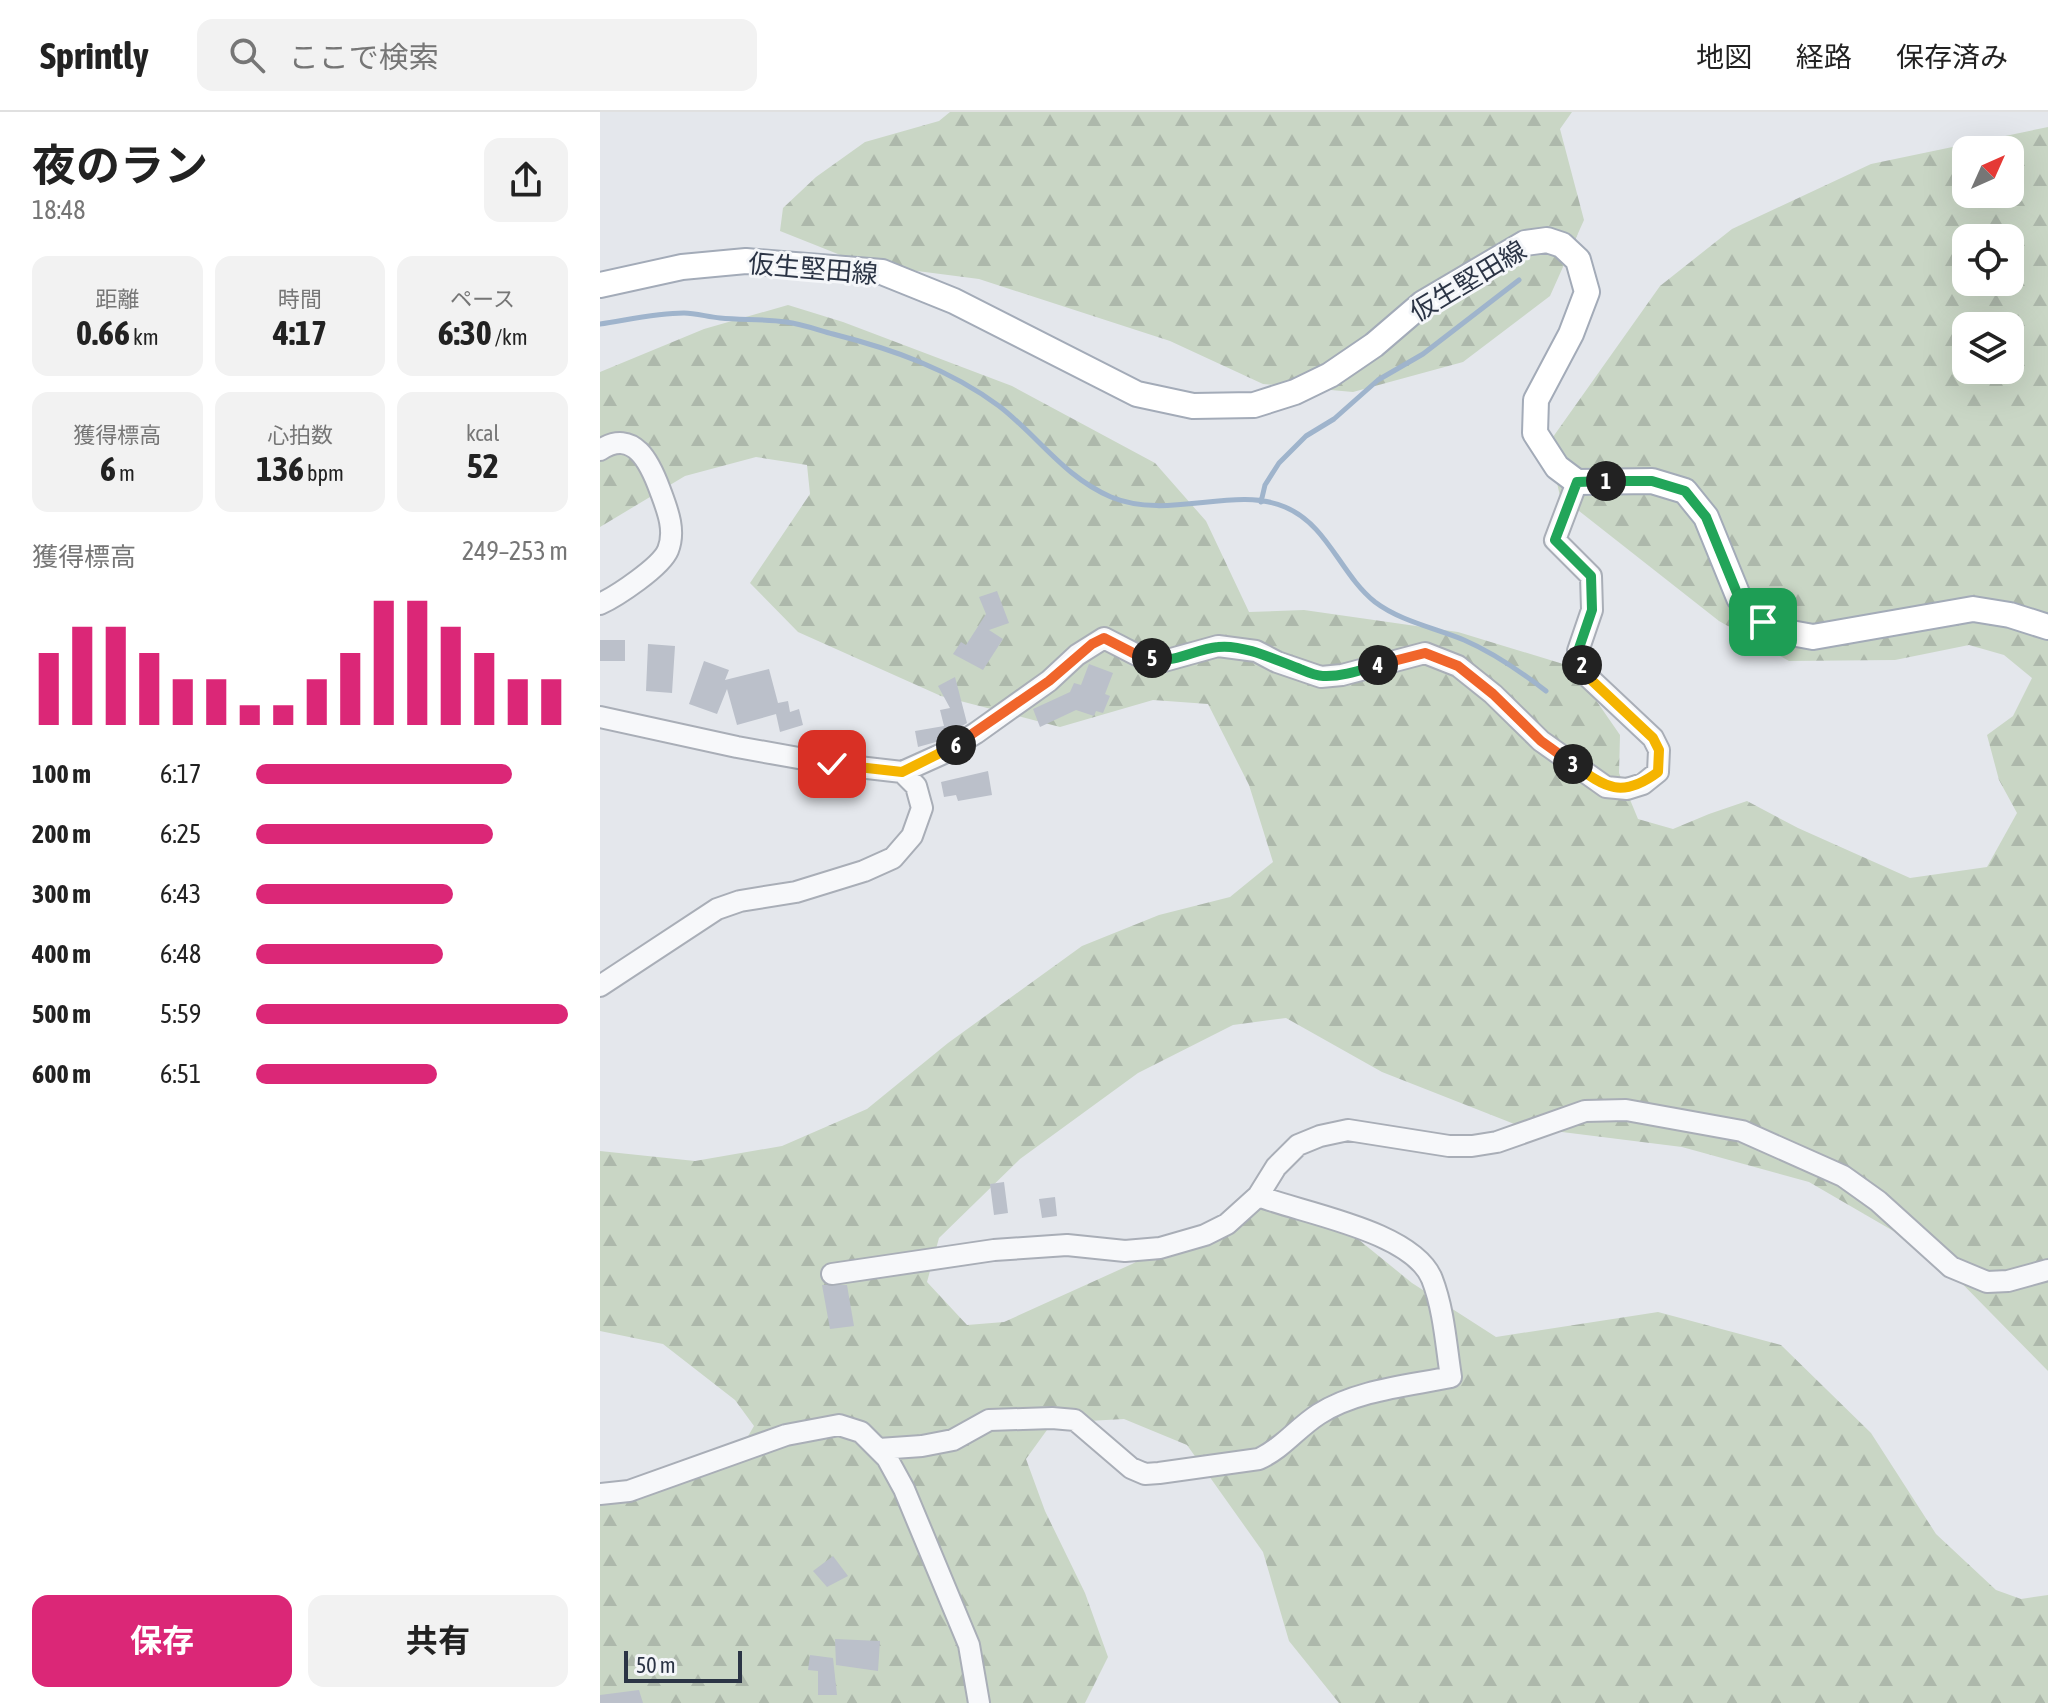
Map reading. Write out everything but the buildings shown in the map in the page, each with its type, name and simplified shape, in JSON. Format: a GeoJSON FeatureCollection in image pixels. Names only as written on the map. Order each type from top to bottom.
{"type":"FeatureCollection","features":[{"type":"Feature","properties":{"kind":"main road","name":"仮生堅田線"},"geometry":{"type":"LineString","coordinates":[[600,285],[682,267],[746,261],[882,272],[954,301],[1137,394],[1193,406],[1254,405],[1295,392],[1330,375],[1374,345],[1423,303],[1525,243],[1547,240],[1562,245],[1578,260],[1587,292],[1571,334],[1536,400],[1535,433],[1557,467],[1577,482]]}},
{"type":"Feature","properties":{"kind":"main road"},"geometry":{"type":"LineString","coordinates":[[1577,482],[1652,481],[1685,491],[1706,517],[1739,598],[1763,622],[1780,631],[1813,637],[1973,609],[2010,615],[2048,627]]}},
{"type":"Feature","properties":{"kind":"street"},"geometry":{"type":"LineString","coordinates":[[600,450],[623,443],[642,452],[668,510],[672,533],[667,553],[634,584],[600,604]]}},
{"type":"Feature","properties":{"kind":"street"},"geometry":{"type":"LineString","coordinates":[[600,717],[737,747],[832,764],[902,772],[942,754],[976,733],[1049,681],[1077,655],[1104,638],[1137,655],[1164,661],[1218,646],[1256,651],[1277,662],[1321,677],[1342,675],[1425,653],[1458,666],[1493,694],[1541,741],[1606,787],[1627,789],[1643,784],[1658,772],[1659,750],[1653,738],[1586,675],[1579,658],[1578,651],[1592,610],[1591,576],[1555,540],[1577,482]]}},
{"type":"Feature","properties":{"kind":"street"},"geometry":{"type":"LineString","coordinates":[[600,986],[717,909],[740,901],[796,892],[864,871],[893,858],[912,836],[922,808],[916,786],[902,772]]}},
{"type":"Feature","properties":{"kind":"street"},"geometry":{"type":"LineString","coordinates":[[832,1274],[994,1250],[1067,1245],[1125,1251],[1160,1248],[1205,1235],[1227,1224],[1258,1196],[1276,1167],[1298,1145],[1320,1136],[1348,1130],[1449,1146],[1472,1146],[1497,1142],[1585,1111],[1626,1110],[1742,1131],[1843,1176],[1878,1201],[1951,1267],[1987,1282],[2008,1281],[2048,1270]]}},
{"type":"Feature","properties":{"kind":"street"},"geometry":{"type":"LineString","coordinates":[[879,1449],[953,1440],[989,1420],[1052,1418],[1075,1420],[1131,1468],[1145,1474],[1159,1473],[1259,1459],[1273,1452],[1317,1415],[1347,1400],[1451,1377],[1441,1308],[1431,1276],[1408,1251],[1363,1228],[1258,1196]]}},
{"type":"Feature","properties":{"kind":"street"},"geometry":{"type":"LineString","coordinates":[[600,1494],[629,1491],[786,1435],[839,1425],[861,1432],[887,1458],[904,1489],[969,1645],[979,1703]]}},
{"type":"Feature","properties":{"kind":"green space"},"geometry":{"type":"Polygon","coordinates":[[[950,112],[1572,112],[1560,129],[1584,220],[1550,296],[1463,362],[1353,392],[1263,384],[1170,341],[979,279],[863,264],[780,231],[783,208],[816,177],[865,142],[939,121],[950,112]]]}},
{"type":"Feature","properties":{"kind":"green space"},"geometry":{"type":"Polygon","coordinates":[[[2048,127],[2048,1371],[1933,1254],[1809,1182],[1682,1147],[1522,1127],[1382,1072],[1286,1018],[1233,1025],[1138,1073],[1020,1159],[939,1238],[927,1282],[967,1325],[1004,1322],[1132,1264],[1255,1200],[1332,1218],[1412,1283],[1496,1337],[1658,1312],[1781,1345],[1871,1433],[1936,1534],[1996,1590],[2021,1599],[2048,1595],[2048,1703],[1339,1703],[1289,1641],[1263,1552],[1187,1445],[1124,1419],[1052,1423],[1026,1459],[1045,1511],[1085,1593],[1108,1657],[1085,1703],[600,1703],[600,1483],[676,1476],[737,1455],[754,1426],[735,1400],[663,1344],[600,1331],[600,1151],[695,1161],[782,1146],[867,1109],[948,1043],[1082,946],[1159,915],[1230,897],[1273,862],[1249,785],[1208,704],[1153,700],[1060,727],[941,696],[798,632],[750,583],[810,494],[807,465],[756,457],[685,476],[600,527],[600,372],[704,329],[788,305],[843,322],[1012,386],[1155,463],[1206,521],[1249,612],[1304,610],[1458,632],[1573,667],[1620,735],[1619,773],[1638,819],[1673,829],[1747,801],[1798,828],[1910,878],[1987,867],[2017,813],[1999,780],[1987,735],[2013,716],[2032,678],[2004,655],[1969,645],[1895,660],[1789,661],[1719,621],[1560,496],[1548,444],[1660,286],[1732,229],[1871,164],[1952,147],[1952,208],[2024,208],[2024,136],[2005,136],[2048,127]]]}},
{"type":"Feature","properties":{"kind":"waterway"},"geometry":{"type":"LineString","coordinates":[[1261,502],[1265,485],[1279,463],[1306,436],[1334,419],[1378,380],[1423,354],[1519,280]]}},
{"type":"Feature","properties":{"kind":"waterway"},"geometry":{"type":"LineString","coordinates":[[600,324],[684,313],[778,321],[855,340],[919,362],[960,381],[999,406],[1079,479],[1111,497],[1155,506],[1244,500],[1265,501],[1285,507],[1312,526],[1375,602],[1406,619],[1486,651],[1546,691]]}},
{"type":"Feature","properties":{"kind":"route"},"geometry":{"type":"LineString","coordinates":[[832,764],[902,772],[942,754],[1049,681],[1077,655],[1104,638],[1137,655],[1164,661],[1218,646],[1256,651],[1277,662],[1321,677],[1342,675],[1425,653],[1458,666],[1493,694],[1541,741],[1606,787],[1627,789],[1643,784],[1658,772],[1659,750],[1653,738],[1586,675],[1579,658],[1578,651],[1592,610],[1591,576],[1555,540],[1577,482],[1652,481],[1685,491],[1706,517],[1739,598],[1763,622]]}}]}
